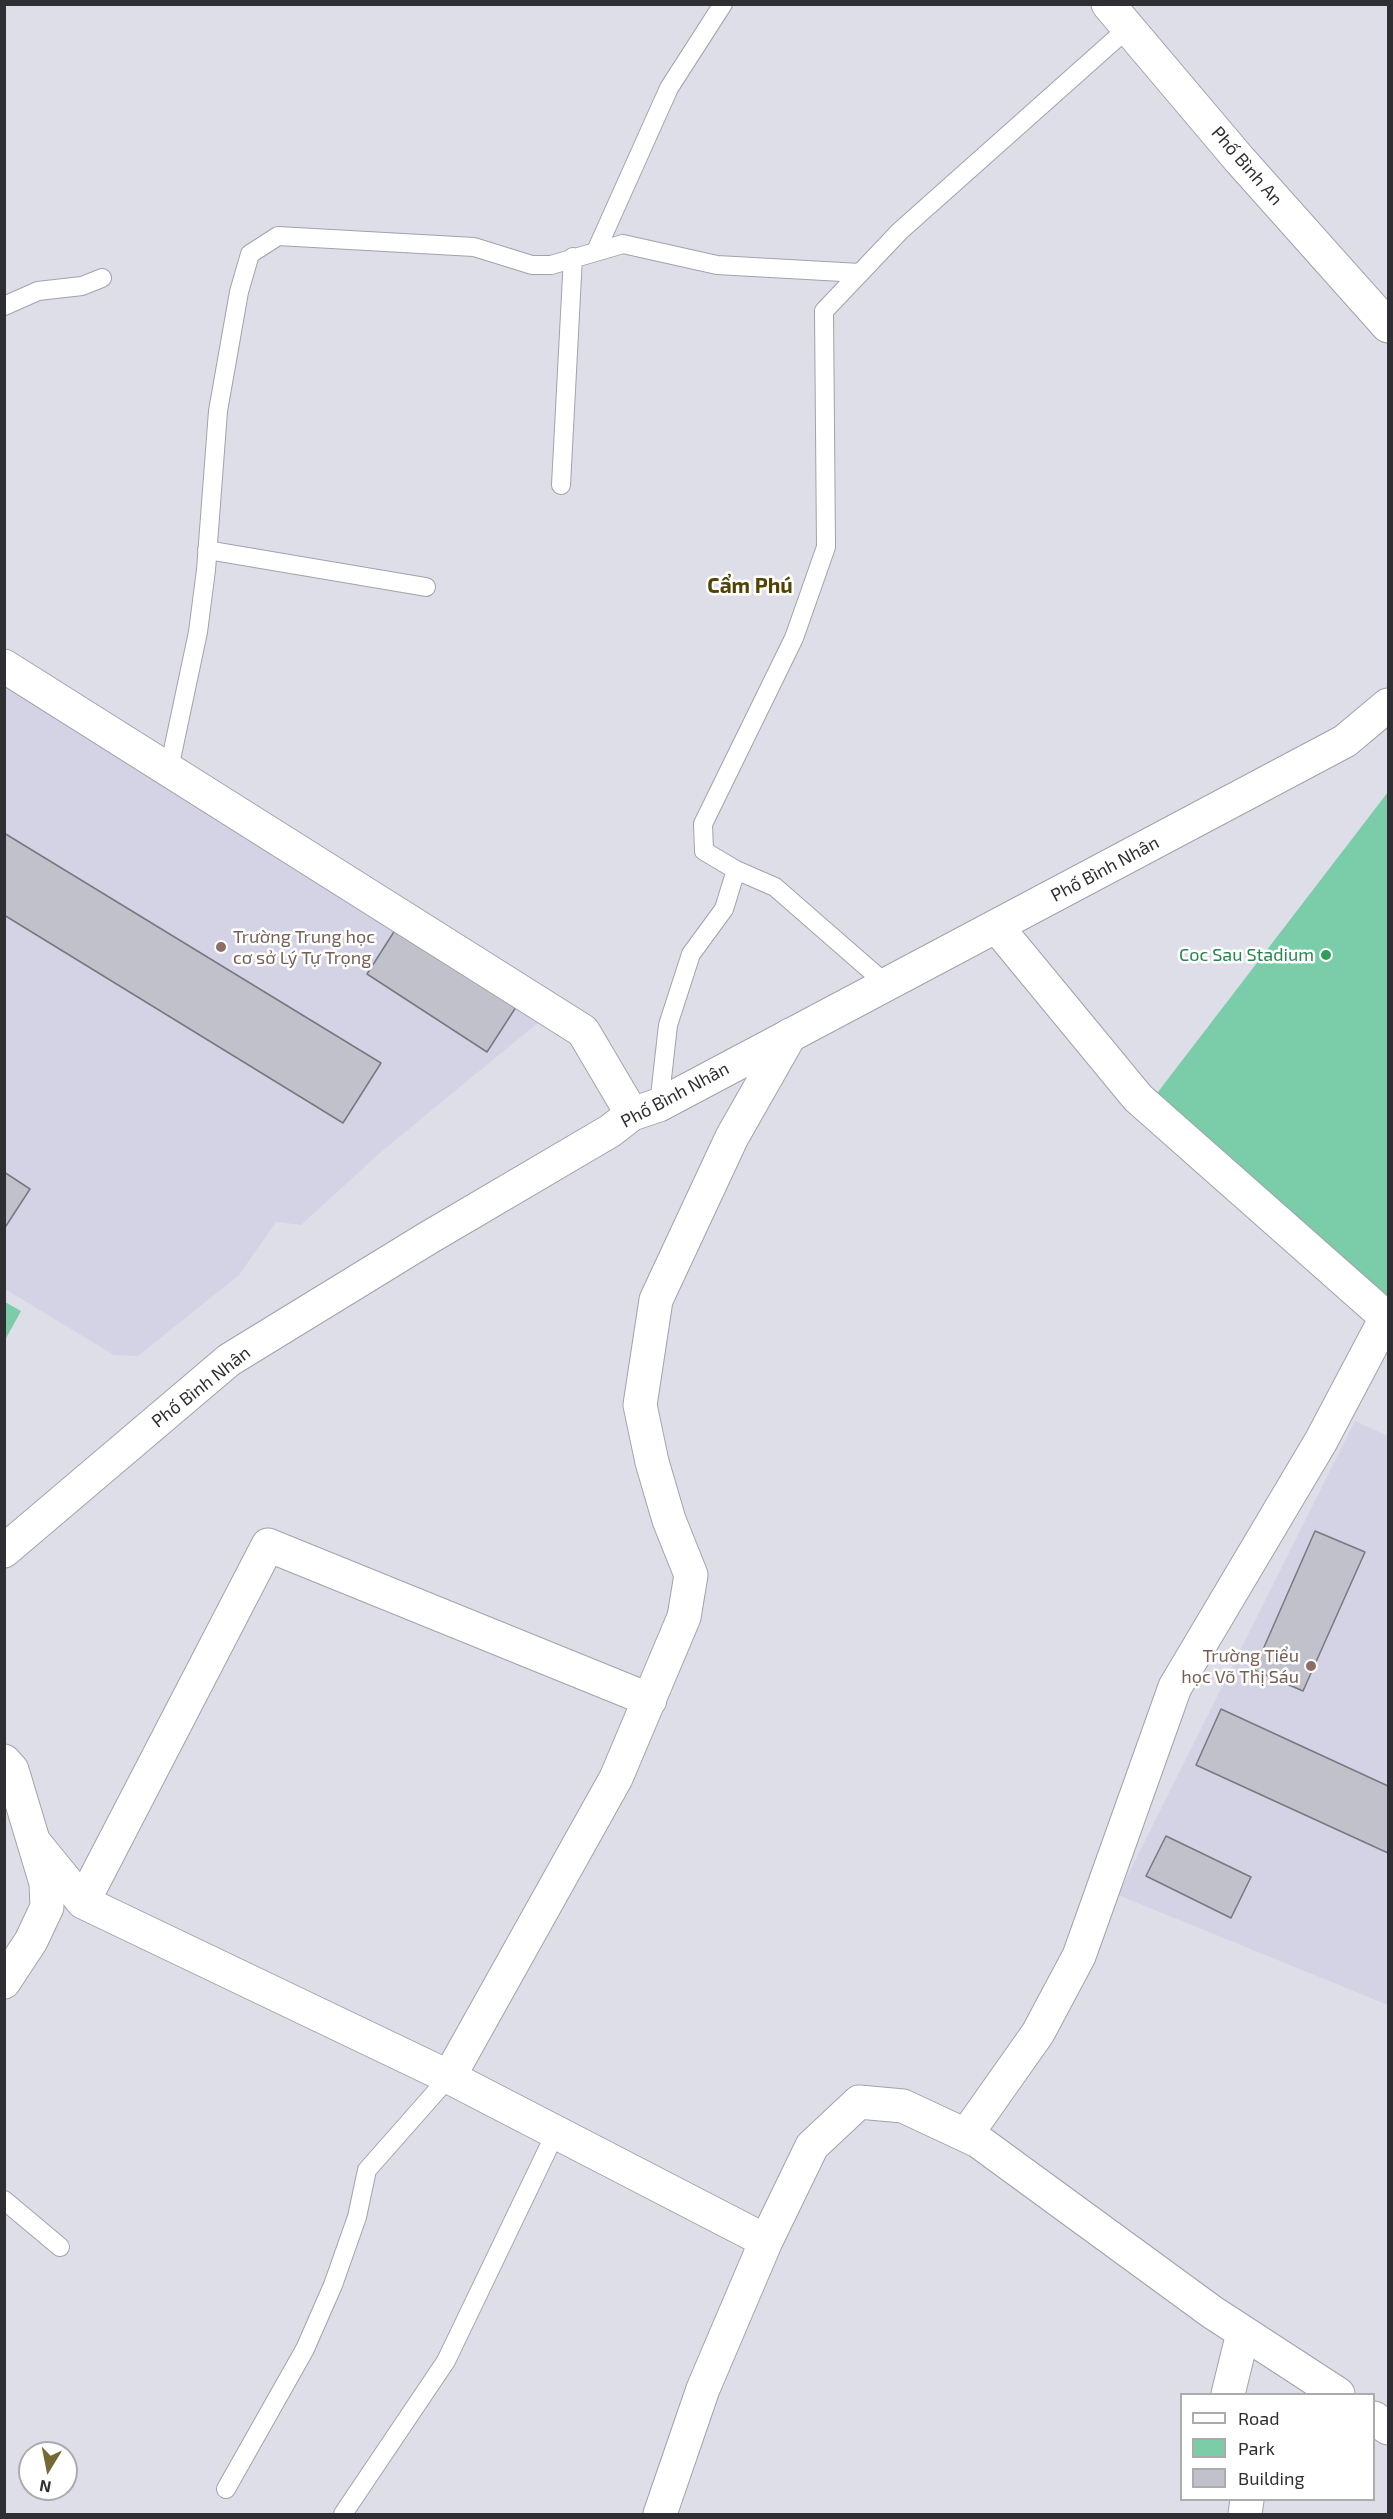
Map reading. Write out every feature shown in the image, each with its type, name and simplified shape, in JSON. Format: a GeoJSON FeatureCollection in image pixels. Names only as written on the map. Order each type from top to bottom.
{"type":"FeatureCollection","features":[{"type":"Feature","properties":{"kind":"street","name":"Phố Bình An"},"geometry":{"type":"LineString","coordinates":[[1118,16],[1239,159],[1389,326]]}},
{"type":"Feature","properties":{"kind":"street"},"geometry":{"type":"LineString","coordinates":[[4,666],[583,1031],[646,1109]]}},
{"type":"Feature","properties":{"kind":"street","name":"Phố Bình Nhân"},"geometry":{"type":"LineString","coordinates":[[4,1551],[229,1360],[646,1109],[885,983],[997,927],[1345,741],[1389,705]]}},
{"type":"Feature","properties":{"kind":"street"},"geometry":{"type":"LineString","coordinates":[[966,2135],[1038,2033],[1079,1956],[1102,1884],[1175,1687],[1321,1440],[1387,1318],[1138,1098],[997,927]]}},
{"type":"Feature","properties":{"kind":"street"},"geometry":{"type":"LineString","coordinates":[[449,2077],[616,1778],[684,1617],[691,1575],[669,1520],[652,1462],[640,1405],[656,1300],[732,1137],[790,1035]]}},
{"type":"Feature","properties":{"kind":"street"},"geometry":{"type":"LineString","coordinates":[[83,1902],[268,1545],[650,1701]]}},
{"type":"Feature","properties":{"kind":"street"},"geometry":{"type":"LineString","coordinates":[[4,1761],[12,1770],[46,1883],[46,1907],[31,1941],[4,1982]]}},
{"type":"Feature","properties":{"kind":"street"},"geometry":{"type":"LineString","coordinates":[[34,1842],[83,1902],[449,2077],[766,2241]]}},
{"type":"Feature","properties":{"kind":"street"},"geometry":{"type":"LineString","coordinates":[[660,2514],[703,2389],[766,2241],[812,2146],[859,2102],[903,2106],[966,2135],[1243,2333],[1336,2393]]}},
{"type":"Feature","properties":{"kind":"street"},"geometry":{"type":"LineString","coordinates":[[1228,2393],[1243,2333]]}},
{"type":"Feature","properties":{"kind":"street"},"geometry":{"type":"LineString","coordinates":[[1375,2419],[1389,2428]]}},
{"type":"Feature","properties":{"kind":"lane"},"geometry":{"type":"LineString","coordinates":[[596,251],[669,88],[723,4]]}},
{"type":"Feature","properties":{"kind":"lane"},"geometry":{"type":"LineString","coordinates":[[885,983],[775,887],[736,870],[704,851],[703,824],[794,638],[826,547],[824,311],[900,231],[1118,16]]}},
{"type":"Feature","properties":{"kind":"lane"},"geometry":{"type":"LineString","coordinates":[[169,769],[198,632],[218,411],[239,292],[250,254],[278,236],[474,247],[532,265],[550,265],[623,244],[717,265],[860,273]]}},
{"type":"Feature","properties":{"kind":"lane"},"geometry":{"type":"LineString","coordinates":[[561,485],[573,257]]}},
{"type":"Feature","properties":{"kind":"lane"},"geometry":{"type":"LineString","coordinates":[[4,306],[38,291],[82,286],[102,278]]}},
{"type":"Feature","properties":{"kind":"lane"},"geometry":{"type":"LineString","coordinates":[[207,550],[426,587]]}},
{"type":"Feature","properties":{"kind":"lane"},"geometry":{"type":"LineString","coordinates":[[646,1109],[668,1025],[691,954],[724,909],[736,870]]}},
{"type":"Feature","properties":{"kind":"lane"},"geometry":{"type":"LineString","coordinates":[[226,2489],[314,2328],[333,2285],[357,2217],[367,2170],[449,2077]]}},
{"type":"Feature","properties":{"kind":"lane"},"geometry":{"type":"LineString","coordinates":[[343,2514],[446,2361],[556,2132]]}},
{"type":"Feature","properties":{"kind":"lane"},"geometry":{"type":"LineString","coordinates":[[4,2200],[60,2247]]}},
{"type":"Feature","properties":{"kind":"shaded area","name":"Trường Trung học cơ sở Lý Tự Trọng"},"geometry":{"type":"Polygon","coordinates":[[[4,666],[545,1017],[382,1151],[301,1225],[276,1222],[239,1275],[138,1356],[114,1355],[5,1289],[4,666]]]}},
{"type":"Feature","properties":{"kind":"shaded area","name":"Trường Tiểu học Võ Thị Sáu"},"geometry":{"type":"Polygon","coordinates":[[[1355,1421],[1388,1436],[1388,2005],[1118,1895],[1355,1421]]]}},
{"type":"Feature","properties":{"kind":"green space","name":"Coc Sau Stadium"},"geometry":{"type":"Polygon","coordinates":[[[1388,792],[1388,1335],[1138,1118],[1388,792]]]}},
{"type":"Feature","properties":{"kind":"green space"},"geometry":{"type":"Polygon","coordinates":[[[5,1302],[21,1311],[5,1340],[5,1302]]]}},
{"type":"Feature","properties":{"kind":"building"},"geometry":{"type":"Polygon","coordinates":[[[4,833],[381,1063],[343,1123],[4,915],[4,833]]]}},
{"type":"Feature","properties":{"kind":"building"},"geometry":{"type":"Polygon","coordinates":[[[397,927],[518,1004],[487,1052],[367,974],[397,927]]]}},
{"type":"Feature","properties":{"kind":"building"},"geometry":{"type":"Polygon","coordinates":[[[4,1172],[30,1189],[4,1229],[4,1172]]]}},
{"type":"Feature","properties":{"kind":"building"},"geometry":{"type":"Polygon","coordinates":[[[1315,1531],[1365,1552],[1303,1691],[1254,1670],[1315,1531]]]}},
{"type":"Feature","properties":{"kind":"building"},"geometry":{"type":"Polygon","coordinates":[[[1221,1709],[1388,1786],[1388,1853],[1196,1765],[1221,1709]]]}},
{"type":"Feature","properties":{"kind":"building"},"geometry":{"type":"Polygon","coordinates":[[[1166,1836],[1251,1877],[1231,1918],[1146,1876],[1166,1836]]]}},
{"type":"Feature","properties":{"kind":"place","name":"Trường Trung học cơ sở Lý Tự Trọng"},"geometry":{"type":"Point","coordinates":[221,947]}},
{"type":"Feature","properties":{"kind":"place","name":"Coc Sau Stadium"},"geometry":{"type":"Point","coordinates":[1326,955]}},
{"type":"Feature","properties":{"kind":"place","name":"Trường Tiểu học Võ Thị Sáu"},"geometry":{"type":"Point","coordinates":[1311,1666]}},
{"type":"Feature","properties":{"kind":"district","name":"Cẩm Phú"},"geometry":{"type":"Point","coordinates":[750,586]}}]}
